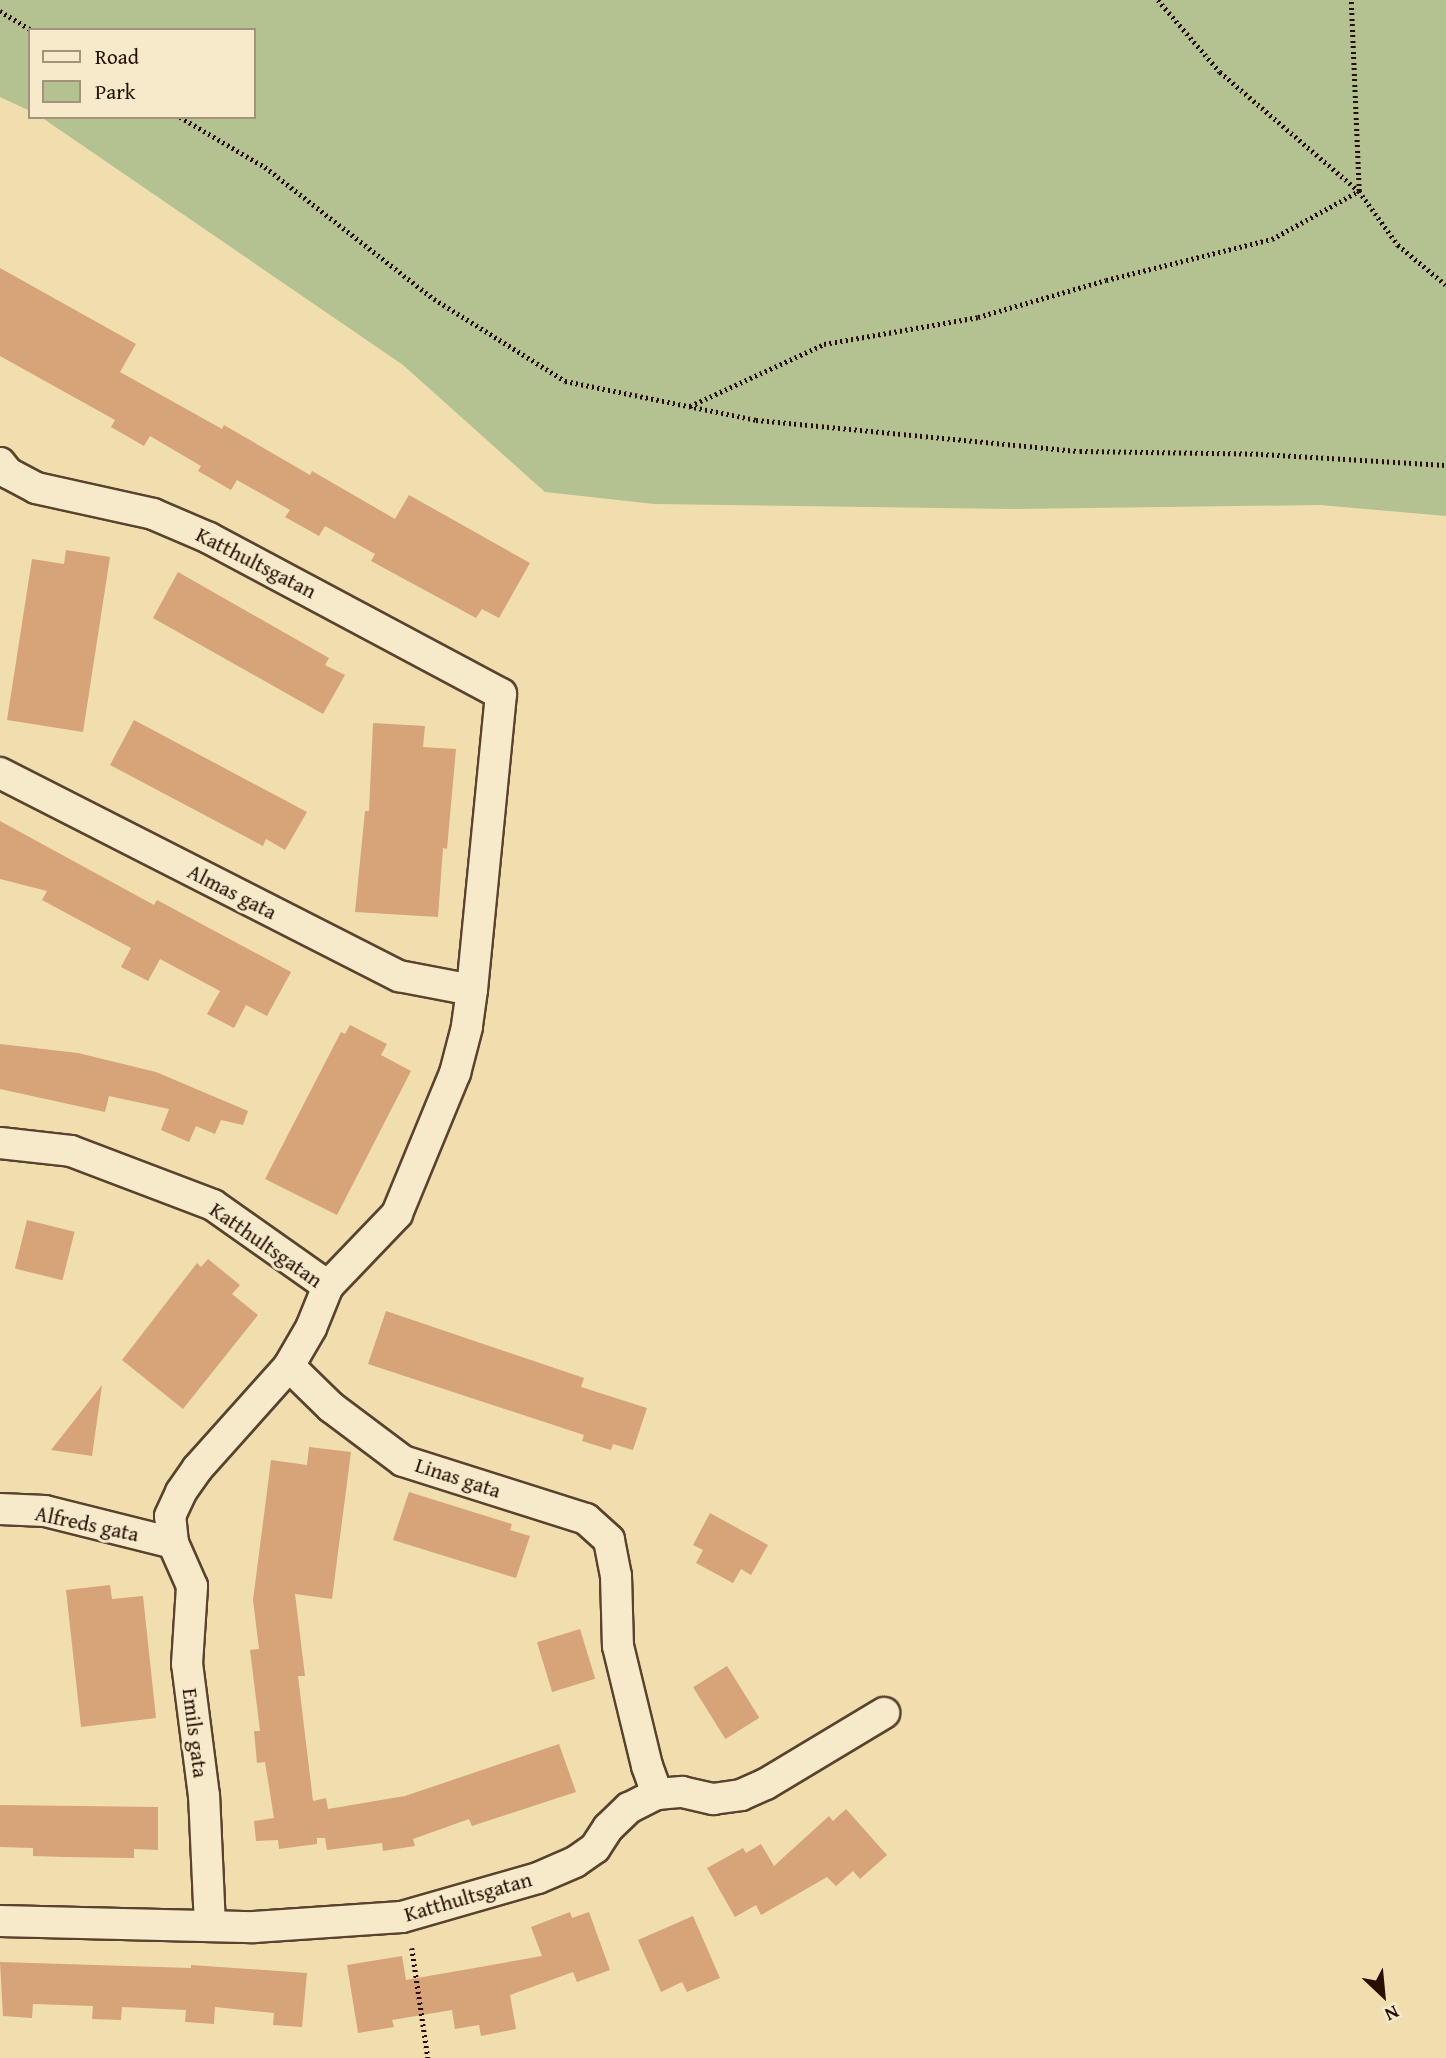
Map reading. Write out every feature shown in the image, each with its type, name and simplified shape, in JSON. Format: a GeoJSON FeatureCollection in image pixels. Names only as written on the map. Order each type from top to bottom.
{"type":"FeatureCollection","features":[{"type":"Feature","properties":{"kind":"street","name":"Katthultsgatan"},"geometry":{"type":"LineString","coordinates":[[3,475],[36,488],[153,514],[209,538],[501,694],[472,990]]}},
{"type":"Feature","properties":{"kind":"street","name":"Almas gata"},"geometry":{"type":"LineString","coordinates":[[0,773],[399,976],[472,990]]}},
{"type":"Feature","properties":{"kind":"street"},"geometry":{"type":"LineString","coordinates":[[328,1286],[397,1214],[455,1073],[467,1027],[472,990]]}},
{"type":"Feature","properties":{"kind":"street","name":"Katthultsgatan"},"geometry":{"type":"LineString","coordinates":[[0,1143],[71,1151],[214,1205],[328,1286],[311,1328],[289,1366]]}},
{"type":"Feature","properties":{"kind":"street"},"geometry":{"type":"LineString","coordinates":[[173,1544],[170,1516],[181,1492],[231,1427],[289,1366]]}},
{"type":"Feature","properties":{"kind":"street","name":"Linas gata"},"geometry":{"type":"LineString","coordinates":[[289,1366],[331,1406],[403,1461],[586,1519],[609,1541],[616,1576],[618,1646],[647,1766],[657,1794]]}},
{"type":"Feature","properties":{"kind":"street","name":"Alfreds gata"},"geometry":{"type":"LineString","coordinates":[[0,1509],[45,1511],[173,1544]]}},
{"type":"Feature","properties":{"kind":"street","name":"Emils gata"},"geometry":{"type":"LineString","coordinates":[[173,1544],[192,1586],[187,1664],[204,1796],[210,1926]]}},
{"type":"Feature","properties":{"kind":"street","name":"Katthultsgatan"},"geometry":{"type":"LineString","coordinates":[[0,1921],[254,1927],[405,1916],[538,1878],[575,1862],[595,1847],[608,1828],[629,1808],[657,1794],[682,1792],[713,1798],[741,1795],[790,1770],[884,1713]]}},
{"type":"Feature","properties":{"kind":"path"},"geometry":{"type":"LineString","coordinates":[[1158,0],[1220,72],[1359,191],[1398,245],[1446,285]]}},
{"type":"Feature","properties":{"kind":"path"},"geometry":{"type":"LineString","coordinates":[[1351,0],[1359,191]]}},
{"type":"Feature","properties":{"kind":"path"},"geometry":{"type":"LineString","coordinates":[[0,11],[29,28]]}},
{"type":"Feature","properties":{"kind":"path"},"geometry":{"type":"LineString","coordinates":[[183,119],[265,167],[434,299],[565,381],[756,420],[1080,451],[1261,454],[1446,465]]}},
{"type":"Feature","properties":{"kind":"path"},"geometry":{"type":"LineString","coordinates":[[689,406],[824,344],[978,317],[1106,280],[1272,239],[1359,191]]}},
{"type":"Feature","properties":{"kind":"path"},"geometry":{"type":"LineString","coordinates":[[405,1916],[428,2058]]}},
{"type":"Feature","properties":{"kind":"green space"},"geometry":{"type":"Polygon","coordinates":[[[0,0],[1446,0],[1446,516],[1320,505],[1011,509],[654,504],[545,492],[403,365],[44,119],[256,119],[256,28],[28,28],[28,110],[0,97],[0,0]]]}},
{"type":"Feature","properties":{"kind":"building"},"geometry":{"type":"Polygon","coordinates":[[[0,268],[136,344],[120,372],[222,429],[224,425],[310,475],[312,471],[395,519],[409,495],[530,563],[499,618],[482,609],[476,618],[371,561],[375,554],[325,526],[319,536],[285,517],[290,510],[237,480],[231,490],[198,471],[201,466],[150,436],[144,446],[111,427],[115,420],[0,356],[0,268]]]}},
{"type":"Feature","properties":{"kind":"building"},"geometry":{"type":"Polygon","coordinates":[[[66,550],[110,557],[83,732],[7,720],[32,559],[64,564],[66,550]]]}},
{"type":"Feature","properties":{"kind":"building"},"geometry":{"type":"Polygon","coordinates":[[[178,572],[329,658],[325,665],[345,675],[323,714],[153,618],[178,572]]]}},
{"type":"Feature","properties":{"kind":"building"},"geometry":{"type":"Polygon","coordinates":[[[134,720],[307,812],[285,850],[266,839],[263,846],[110,765],[134,720]]]}},
{"type":"Feature","properties":{"kind":"building"},"geometry":{"type":"Polygon","coordinates":[[[373,723],[425,726],[423,747],[456,749],[447,849],[443,848],[438,917],[355,912],[365,811],[369,811],[373,723]]]}},
{"type":"Feature","properties":{"kind":"building"},"geometry":{"type":"Polygon","coordinates":[[[0,821],[154,905],[157,900],[291,972],[267,1016],[246,1005],[234,1028],[207,1014],[220,991],[160,959],[148,981],[121,967],[131,948],[42,900],[47,891],[0,879],[0,821]]]}},
{"type":"Feature","properties":{"kind":"building"},"geometry":{"type":"Polygon","coordinates":[[[350,1025],[387,1044],[381,1055],[411,1071],[337,1215],[265,1179],[341,1032],[345,1034],[350,1025]]]}},
{"type":"Feature","properties":{"kind":"building"},"geometry":{"type":"Polygon","coordinates":[[[0,1044],[78,1053],[156,1072],[248,1111],[243,1125],[221,1120],[215,1134],[196,1126],[189,1142],[161,1130],[169,1109],[109,1096],[105,1112],[0,1089],[0,1044]]]}},
{"type":"Feature","properties":{"kind":"building"},"geometry":{"type":"Polygon","coordinates":[[[27,1220],[75,1232],[62,1280],[15,1269],[27,1220]]]}},
{"type":"Feature","properties":{"kind":"building"},"geometry":{"type":"Polygon","coordinates":[[[208,1259],[240,1285],[232,1294],[258,1315],[183,1409],[122,1360],[197,1263],[201,1267],[208,1259]]]}},
{"type":"Feature","properties":{"kind":"building"},"geometry":{"type":"Polygon","coordinates":[[[386,1311],[584,1378],[581,1387],[647,1408],[633,1450],[613,1444],[611,1450],[582,1441],[584,1435],[368,1364],[386,1311]]]}},
{"type":"Feature","properties":{"kind":"building"},"geometry":{"type":"Polygon","coordinates":[[[102,1385],[92,1456],[51,1450],[102,1385]]]}},
{"type":"Feature","properties":{"kind":"building"},"geometry":{"type":"Polygon","coordinates":[[[309,1447],[351,1452],[332,1599],[295,1594],[305,1676],[298,1676],[313,1801],[326,1798],[328,1809],[405,1796],[559,1744],[576,1792],[472,1826],[469,1819],[413,1839],[415,1846],[383,1851],[382,1843],[327,1850],[325,1838],[317,1838],[317,1844],[279,1849],[278,1840],[256,1841],[254,1821],[274,1818],[265,1762],[257,1763],[254,1731],[260,1731],[250,1650],[259,1649],[253,1600],[271,1460],[307,1465],[309,1447]]]}},
{"type":"Feature","properties":{"kind":"building"},"geometry":{"type":"Polygon","coordinates":[[[409,1492],[512,1524],[510,1530],[530,1536],[516,1578],[393,1540],[409,1492]]]}},
{"type":"Feature","properties":{"kind":"building"},"geometry":{"type":"Polygon","coordinates":[[[710,1513],[768,1545],[751,1575],[741,1569],[733,1583],[696,1563],[703,1550],[693,1545],[710,1513]]]}},
{"type":"Feature","properties":{"kind":"building"},"geometry":{"type":"Polygon","coordinates":[[[110,1585],[112,1599],[143,1596],[156,1718],[81,1727],[66,1590],[110,1585]]]}},
{"type":"Feature","properties":{"kind":"building"},"geometry":{"type":"Polygon","coordinates":[[[580,1629],[595,1679],[552,1692],[537,1642],[580,1629]]]}},
{"type":"Feature","properties":{"kind":"building"},"geometry":{"type":"Polygon","coordinates":[[[727,1666],[759,1718],[725,1739],[693,1687],[727,1666]]]}},
{"type":"Feature","properties":{"kind":"building"},"geometry":{"type":"Polygon","coordinates":[[[0,1805],[158,1807],[158,1850],[134,1849],[134,1858],[65,1857],[33,1856],[33,1848],[0,1847],[0,1805]]]}},
{"type":"Feature","properties":{"kind":"building"},"geometry":{"type":"Polygon","coordinates":[[[846,1809],[887,1855],[860,1879],[853,1871],[836,1886],[827,1877],[761,1915],[756,1905],[735,1917],[707,1868],[743,1848],[746,1853],[761,1844],[774,1866],[829,1816],[833,1821],[846,1809]]]}},
{"type":"Feature","properties":{"kind":"building"},"geometry":{"type":"Polygon","coordinates":[[[570,1912],[572,1918],[589,1912],[610,1970],[577,1982],[573,1972],[510,1995],[516,2029],[481,2036],[479,2025],[455,2029],[452,2010],[392,2020],[394,2027],[358,2033],[347,1965],[402,1956],[406,1980],[542,1956],[531,1927],[570,1912]]]}},
{"type":"Feature","properties":{"kind":"building"},"geometry":{"type":"Polygon","coordinates":[[[693,1916],[720,1978],[687,1992],[682,1982],[661,1992],[638,1940],[693,1916]]]}},
{"type":"Feature","properties":{"kind":"building"},"geometry":{"type":"Polygon","coordinates":[[[0,1962],[191,1968],[191,1965],[307,1973],[302,2027],[273,2025],[274,2013],[215,2007],[214,2024],[185,2022],[186,2010],[122,2007],[121,2020],[92,2019],[93,2006],[33,2004],[32,2018],[3,2016],[0,1962]]]}}]}
